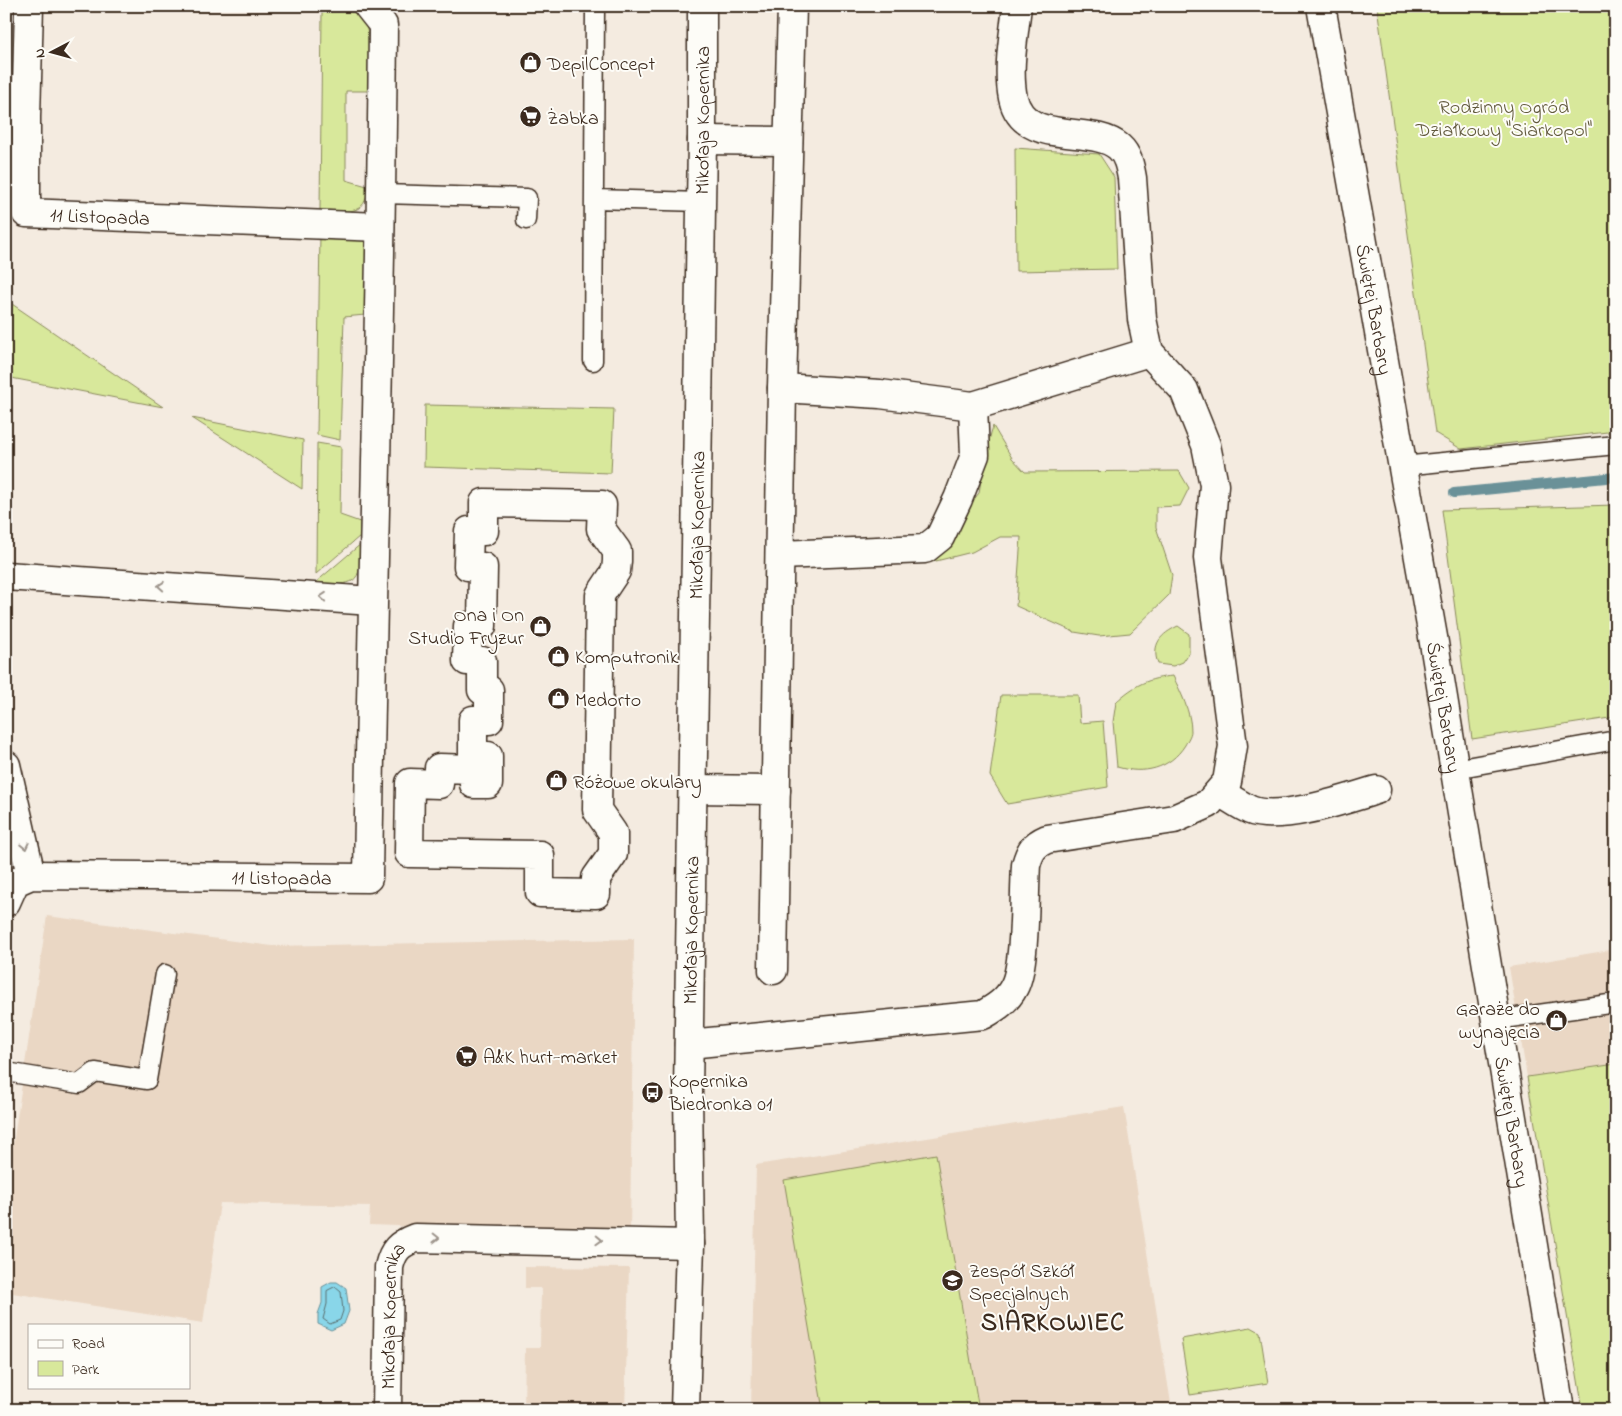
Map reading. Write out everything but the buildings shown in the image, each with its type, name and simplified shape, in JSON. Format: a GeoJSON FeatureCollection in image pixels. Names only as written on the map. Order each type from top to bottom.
{"type":"FeatureCollection","features":[{"type":"Feature","properties":{"kind":"street","name":"11 Listopada"},"geometry":{"type":"LineString","coordinates":[[29,6],[26,213],[380,227]]}},
{"type":"Feature","properties":{"kind":"street","name":"11 Listopada"},"geometry":{"type":"LineString","coordinates":[[31,874],[368,878],[372,601],[382,194],[383,25],[368,6]]}},
{"type":"Feature","properties":{"kind":"street","name":"Mikołaja Kopernika"},"geometry":{"type":"LineString","coordinates":[[685,1410],[690,1244],[689,1044],[702,140],[702,6]]}},
{"type":"Feature","properties":{"kind":"street"},"geometry":{"type":"LineString","coordinates":[[773,970],[782,388],[792,6]]}},
{"type":"Feature","properties":{"kind":"street"},"geometry":{"type":"LineString","coordinates":[[689,1044],[983,1015],[1001,1004],[1014,987],[1020,965],[1026,865],[1030,850],[1037,843],[1046,839],[1174,819],[1208,804],[1227,782],[1233,746],[1208,558],[1214,485],[1206,446],[1184,390],[1149,352],[1142,320],[1132,178],[1128,160],[1119,147],[1106,140],[1058,134],[1038,127],[1023,117],[1014,100],[1012,83],[1017,6]]}},
{"type":"Feature","properties":{"kind":"street","name":"Świętej Barbary"},"geometry":{"type":"LineString","coordinates":[[1321,6],[1455,769],[1560,1410]]}},
{"type":"Feature","properties":{"kind":"street"},"geometry":{"type":"LineString","coordinates":[[702,140],[788,141]]}},
{"type":"Feature","properties":{"kind":"street"},"geometry":{"type":"LineString","coordinates":[[782,388],[880,394],[973,406],[1149,352]]}},
{"type":"Feature","properties":{"kind":"street"},"geometry":{"type":"LineString","coordinates":[[780,555],[925,549],[940,537],[958,499],[975,455],[973,406]]}},
{"type":"Feature","properties":{"kind":"street"},"geometry":{"type":"LineString","coordinates":[[484,503],[602,505],[601,529],[617,551],[616,571],[600,595],[597,810],[613,833],[614,854],[596,878],[596,894],[540,893],[540,856],[409,853],[410,783],[438,784],[439,768],[474,769],[474,784],[488,784],[488,756],[473,756],[473,720],[489,720],[489,690],[482,690],[482,661],[467,661],[468,626],[482,626],[484,567],[468,566],[469,531],[484,531],[484,503]]}},
{"type":"Feature","properties":{"kind":"street"},"geometry":{"type":"LineString","coordinates":[[6,576],[372,601]]}},
{"type":"Feature","properties":{"kind":"street"},"geometry":{"type":"LineString","coordinates":[[6,765],[31,874],[15,882],[6,902]]}},
{"type":"Feature","properties":{"kind":"street"},"geometry":{"type":"LineString","coordinates":[[693,789],[776,790]]}},
{"type":"Feature","properties":{"kind":"street"},"geometry":{"type":"LineString","coordinates":[[1220,792],[1252,810],[1286,812],[1335,803],[1376,790]]}},
{"type":"Feature","properties":{"kind":"street","name":"Mikołaja Kopernika"},"geometry":{"type":"LineString","coordinates":[[387,1410],[389,1267],[393,1252],[403,1242],[415,1238],[690,1244]]}},
{"type":"Feature","properties":{"kind":"lane"},"geometry":{"type":"LineString","coordinates":[[593,361],[595,6]]}},
{"type":"Feature","properties":{"kind":"lane"},"geometry":{"type":"LineString","coordinates":[[382,194],[527,198],[526,220]]}},
{"type":"Feature","properties":{"kind":"lane"},"geometry":{"type":"LineString","coordinates":[[595,199],[701,202]]}},
{"type":"Feature","properties":{"kind":"lane"},"geometry":{"type":"LineString","coordinates":[[1402,466],[1616,445]]}},
{"type":"Feature","properties":{"kind":"lane"},"geometry":{"type":"LineString","coordinates":[[1455,769],[1616,740]]}},
{"type":"Feature","properties":{"kind":"lane"},"geometry":{"type":"LineString","coordinates":[[6,1072],[80,1084],[95,1072],[147,1080],[165,974]]}},
{"type":"Feature","properties":{"kind":"lane"},"geometry":{"type":"LineString","coordinates":[[1496,1020],[1616,1002]]}},
{"type":"Feature","properties":{"kind":"shaded area"},"geometry":{"type":"Polygon","coordinates":[[[47,916],[272,946],[634,939],[630,1234],[369,1225],[370,1206],[220,1203],[203,1323],[6,1292],[6,1192],[47,916]]]}},
{"type":"Feature","properties":{"kind":"shaded area"},"geometry":{"type":"Polygon","coordinates":[[[1616,949],[1616,1064],[1527,1077],[1509,967],[1616,949]]]}},
{"type":"Feature","properties":{"kind":"shaded area","name":"Zespół Szkół Specjalnych"},"geometry":{"type":"Polygon","coordinates":[[[1124,1107],[1172,1410],[751,1410],[756,1165],[1124,1107]]]}},
{"type":"Feature","properties":{"kind":"shaded area"},"geometry":{"type":"Polygon","coordinates":[[[525,1267],[629,1268],[625,1410],[524,1410],[525,1348],[540,1348],[541,1288],[525,1288],[525,1267]]]}},
{"type":"Feature","properties":{"kind":"green space","name":"Rodzinny Ogród Działkowy \"Siarkopol\""},"geometry":{"type":"Polygon","coordinates":[[[1377,6],[1616,6],[1616,431],[1461,449],[1435,433],[1377,6]]]}},
{"type":"Feature","properties":{"kind":"green space"},"geometry":{"type":"Polygon","coordinates":[[[344,11],[355,13],[363,18],[367,31],[369,53],[368,91],[346,91],[346,180],[367,186],[366,197],[359,208],[346,211],[320,210],[322,12],[344,11]]]}},
{"type":"Feature","properties":{"kind":"green space"},"geometry":{"type":"Polygon","coordinates":[[[1015,148],[1099,154],[1114,177],[1117,269],[1016,271],[1015,148]]]}},
{"type":"Feature","properties":{"kind":"green space"},"geometry":{"type":"Polygon","coordinates":[[[320,234],[361,236],[366,243],[365,315],[344,317],[340,440],[317,435],[320,234]]]}},
{"type":"Feature","properties":{"kind":"green space"},"geometry":{"type":"Polygon","coordinates":[[[6,301],[9,302],[163,407],[6,377],[6,301]]]}},
{"type":"Feature","properties":{"kind":"green space"},"geometry":{"type":"Polygon","coordinates":[[[425,405],[614,409],[611,473],[424,467],[425,405]]]}},
{"type":"Feature","properties":{"kind":"green space"},"geometry":{"type":"Polygon","coordinates":[[[192,418],[303,440],[302,489],[192,418]]]}},
{"type":"Feature","properties":{"kind":"green space"},"geometry":{"type":"Polygon","coordinates":[[[993,426],[1012,458],[1025,472],[1179,471],[1189,488],[1180,506],[1156,507],[1156,527],[1172,575],[1169,595],[1130,633],[1099,636],[1074,632],[1016,606],[1021,537],[1000,537],[972,552],[932,562],[922,546],[955,523],[979,493],[985,455],[993,426]]]}},
{"type":"Feature","properties":{"kind":"green space"},"geometry":{"type":"Polygon","coordinates":[[[317,443],[341,447],[340,515],[360,522],[360,536],[316,574],[317,443]]]}},
{"type":"Feature","properties":{"kind":"green space"},"geometry":{"type":"Polygon","coordinates":[[[1616,505],[1616,717],[1472,739],[1442,510],[1616,505]]]}},
{"type":"Feature","properties":{"kind":"green space"},"geometry":{"type":"Polygon","coordinates":[[[362,543],[360,568],[353,580],[339,584],[315,583],[362,543]]]}},
{"type":"Feature","properties":{"kind":"green space"},"geometry":{"type":"Polygon","coordinates":[[[1178,626],[1189,634],[1189,653],[1183,662],[1173,666],[1158,664],[1156,651],[1159,640],[1167,632],[1178,626]]]}},
{"type":"Feature","properties":{"kind":"green space"},"geometry":{"type":"Polygon","coordinates":[[[1173,676],[1185,703],[1191,724],[1191,733],[1185,745],[1172,760],[1156,768],[1137,770],[1117,767],[1113,722],[1116,702],[1142,683],[1173,676]]]}},
{"type":"Feature","properties":{"kind":"green space"},"geometry":{"type":"Polygon","coordinates":[[[1001,695],[1078,695],[1080,723],[1103,721],[1108,787],[1007,804],[990,776],[1001,695]]]}},
{"type":"Feature","properties":{"kind":"green space"},"geometry":{"type":"Polygon","coordinates":[[[1616,1064],[1616,1410],[1583,1410],[1527,1077],[1616,1064]]]}},
{"type":"Feature","properties":{"kind":"green space"},"geometry":{"type":"Polygon","coordinates":[[[936,1154],[979,1410],[823,1410],[784,1180],[936,1154]]]}},
{"type":"Feature","properties":{"kind":"green space"},"geometry":{"type":"Polygon","coordinates":[[[1251,1327],[1260,1332],[1268,1383],[1190,1395],[1181,1339],[1251,1327]]]}},
{"type":"Feature","properties":{"kind":"water"},"geometry":{"type":"Polygon","coordinates":[[[331,1282],[337,1282],[346,1288],[349,1311],[344,1324],[331,1330],[318,1324],[318,1314],[322,1303],[322,1287],[331,1282]]]}},
{"type":"Feature","properties":{"kind":"waterway"},"geometry":{"type":"LineString","coordinates":[[1454,493],[1616,477]]}},
{"type":"Feature","properties":{"kind":"place","name":"DepilConcept"},"geometry":{"type":"Point","coordinates":[531,63]}},
{"type":"Feature","properties":{"kind":"place","name":"Żabka"},"geometry":{"type":"Point","coordinates":[531,117]}},
{"type":"Feature","properties":{"kind":"place","name":"Ona i On Studio Fryzur"},"geometry":{"type":"Point","coordinates":[540,626]}},
{"type":"Feature","properties":{"kind":"place","name":"Komputronik"},"geometry":{"type":"Point","coordinates":[559,656]}},
{"type":"Feature","properties":{"kind":"place","name":"Medorto"},"geometry":{"type":"Point","coordinates":[559,699]}},
{"type":"Feature","properties":{"kind":"place","name":"Różowe okulary"},"geometry":{"type":"Point","coordinates":[557,781]}},
{"type":"Feature","properties":{"kind":"place","name":"Garaże do wynajęcia"},"geometry":{"type":"Point","coordinates":[1556,1020]}},
{"type":"Feature","properties":{"kind":"place","name":"A&K hurt-market"},"geometry":{"type":"Point","coordinates":[467,1056]}},
{"type":"Feature","properties":{"kind":"place","name":"Kopernika Biedronka 01"},"geometry":{"type":"Point","coordinates":[653,1092]}},
{"type":"Feature","properties":{"kind":"place","name":"Zespół Szkół Specjalnych"},"geometry":{"type":"Point","coordinates":[953,1281]}},
{"type":"Feature","properties":{"kind":"district","name":"SIARKOWIEC"},"geometry":{"type":"Point","coordinates":[1053,1321]}}]}
